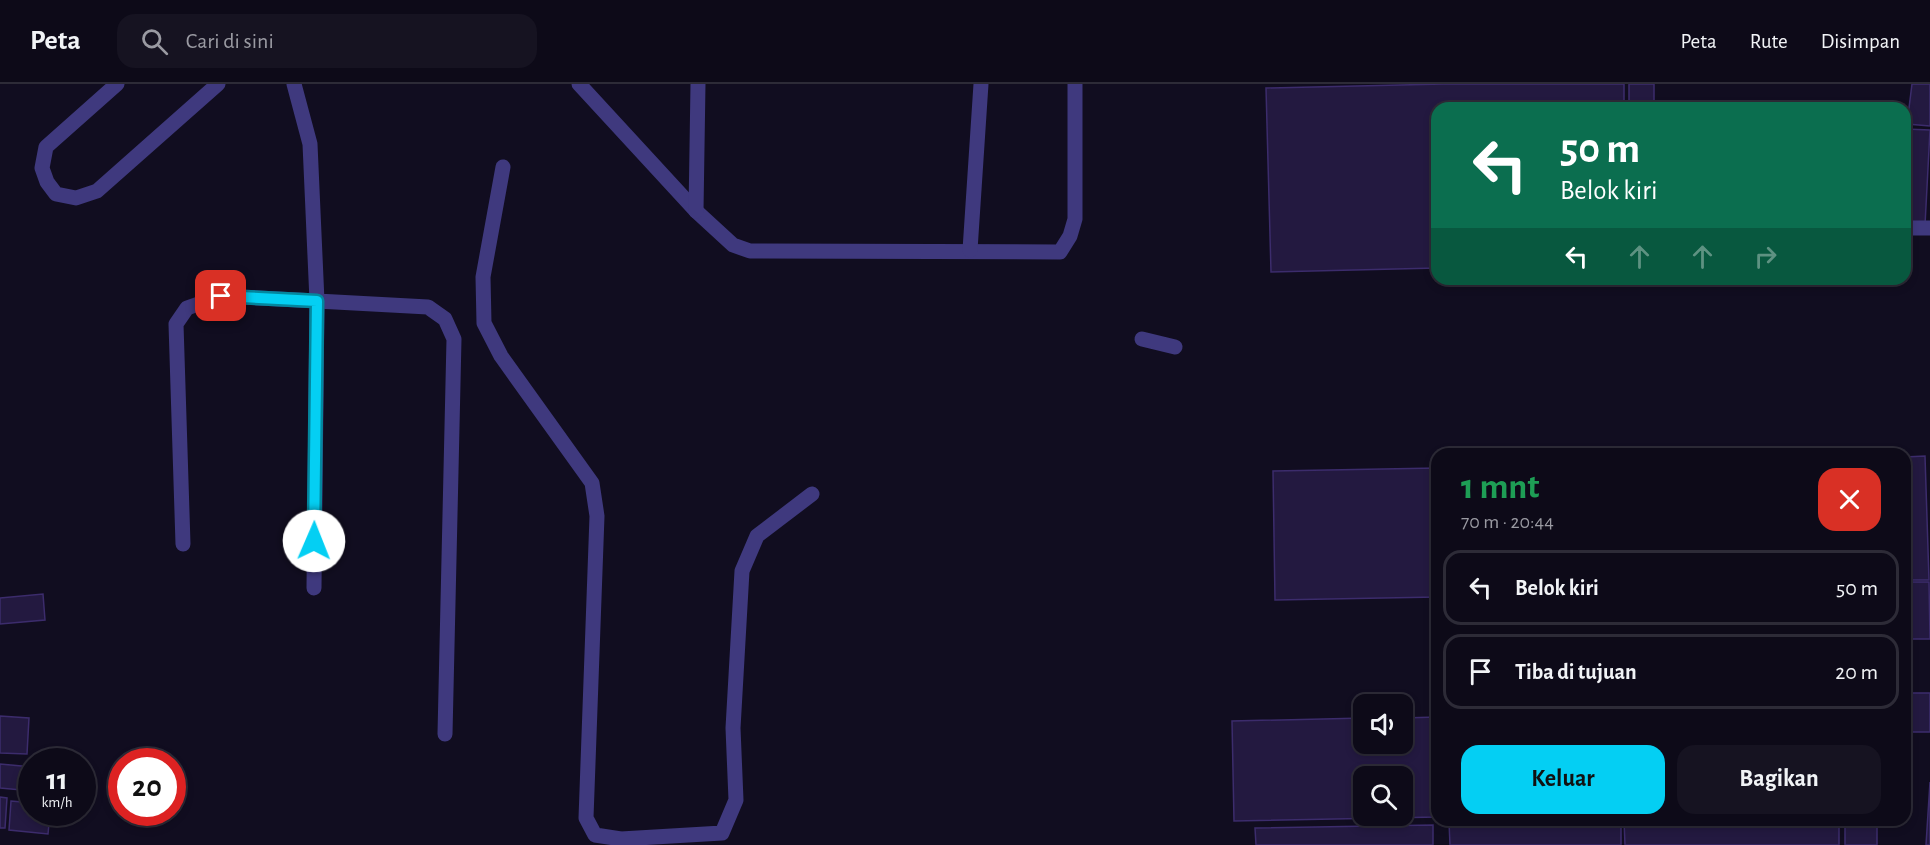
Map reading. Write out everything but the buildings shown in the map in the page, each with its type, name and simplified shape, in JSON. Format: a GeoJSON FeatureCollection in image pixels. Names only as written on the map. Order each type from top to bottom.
{"type":"FeatureCollection","features":[{"type":"Feature","properties":{"kind":"lane"},"geometry":{"type":"LineString","coordinates":[[117,84],[46,147],[42,168],[47,182],[56,194],[76,198],[97,191],[214,85]]}},
{"type":"Feature","properties":{"kind":"lane"},"geometry":{"type":"LineString","coordinates":[[294,84],[310,144],[317,301],[314,588]]}},
{"type":"Feature","properties":{"kind":"lane"},"geometry":{"type":"LineString","coordinates":[[579,84],[696,211],[733,245],[750,251],[1060,252],[1070,236],[1075,219],[1075,84]]}},
{"type":"Feature","properties":{"kind":"lane"},"geometry":{"type":"LineString","coordinates":[[696,211],[698,84]]}},
{"type":"Feature","properties":{"kind":"lane"},"geometry":{"type":"LineString","coordinates":[[970,250],[981,84]]}},
{"type":"Feature","properties":{"kind":"lane"},"geometry":{"type":"LineString","coordinates":[[503,167],[483,277],[484,323],[501,356],[592,483],[595,505],[586,818],[595,835],[621,839],[722,833],[736,800],[733,728],[742,571],[757,536],[812,494]]}},
{"type":"Feature","properties":{"kind":"lane"},"geometry":{"type":"LineString","coordinates":[[1911,228],[1930,228]]}},
{"type":"Feature","properties":{"kind":"lane"},"geometry":{"type":"LineString","coordinates":[[183,544],[176,324],[187,308],[221,296],[428,307],[445,319],[454,339],[445,734]]}},
{"type":"Feature","properties":{"kind":"lane"},"geometry":{"type":"LineString","coordinates":[[1142,339],[1175,347]]}},
{"type":"Feature","properties":{"kind":"route"},"geometry":{"type":"LineString","coordinates":[[221,296],[317,301],[314,541]]}}]}
